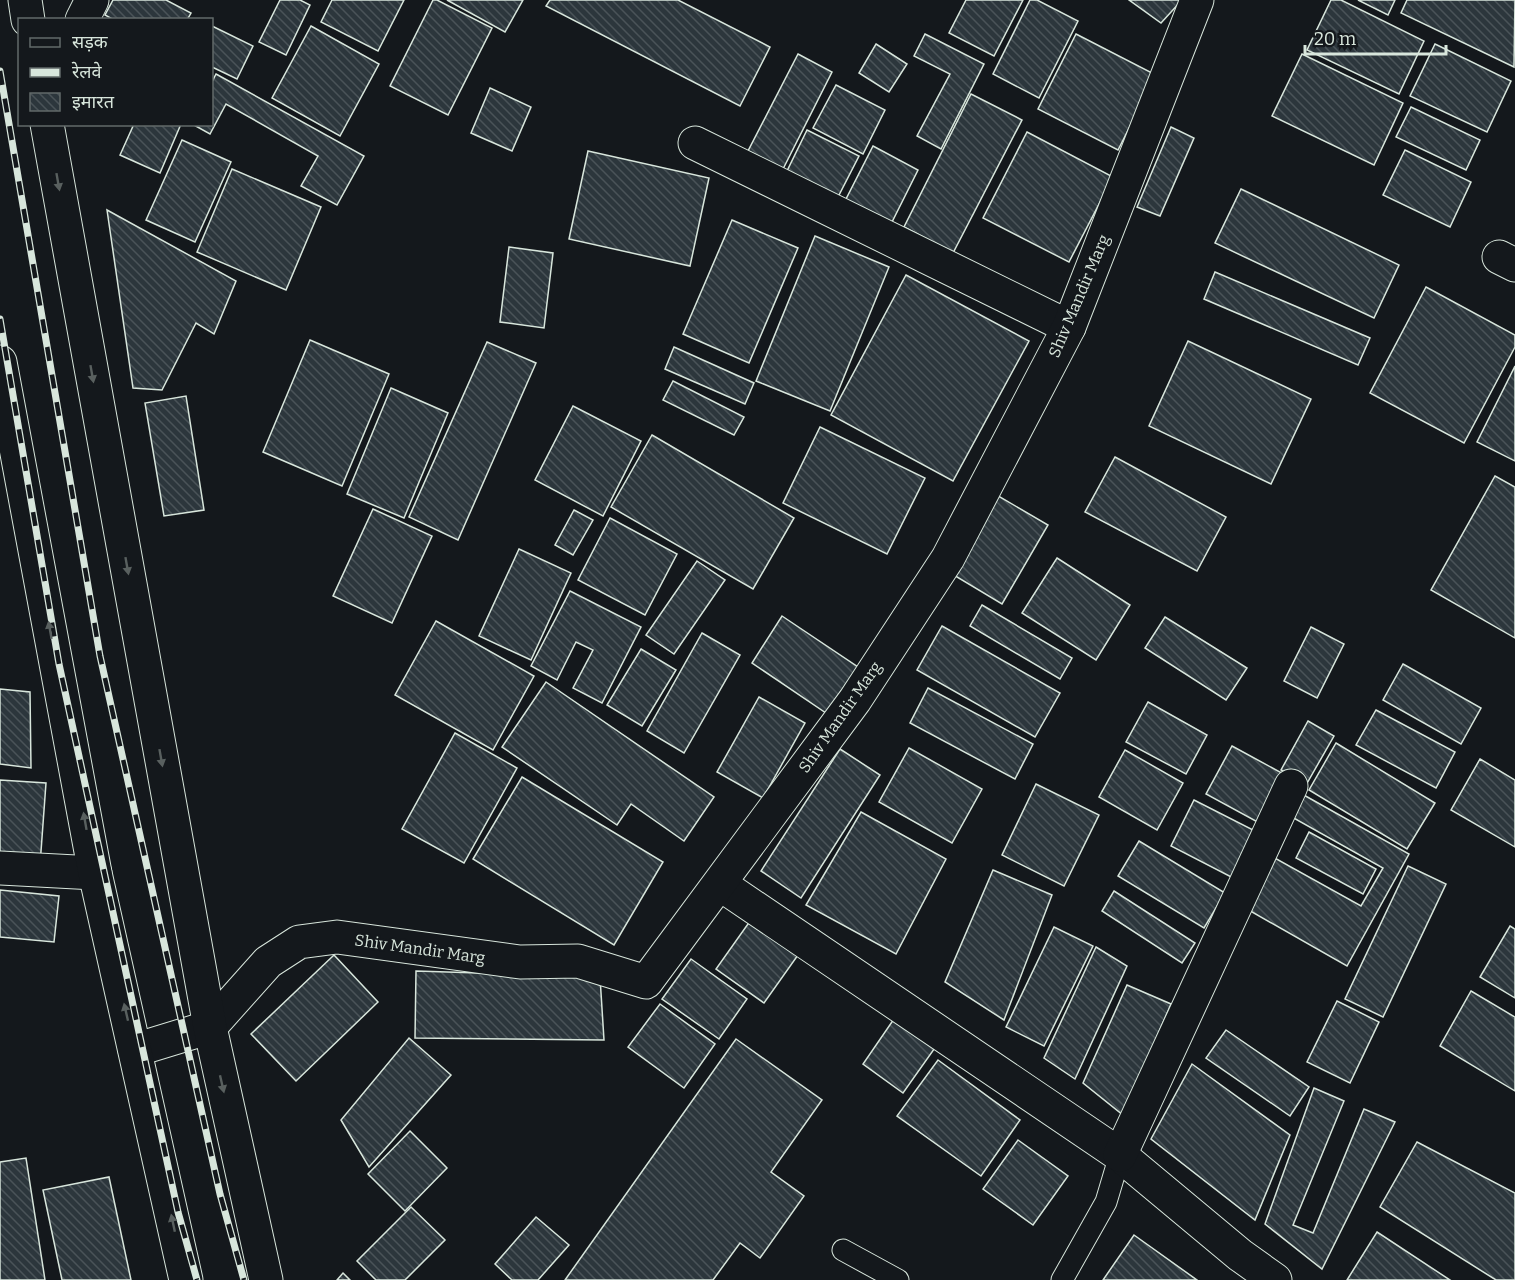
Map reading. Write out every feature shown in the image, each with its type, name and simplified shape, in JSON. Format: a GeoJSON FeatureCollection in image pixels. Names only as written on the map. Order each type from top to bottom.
{"type":"FeatureCollection","features":[{"type":"Feature","properties":{"kind":"street"},"geometry":{"type":"LineString","coordinates":[[25,0],[28,18]]}},
{"type":"Feature","properties":{"kind":"street"},"geometry":{"type":"LineString","coordinates":[[83,18],[92,0]]}},
{"type":"Feature","properties":{"kind":"street","name":"Shiv Mandir Marg"},"geometry":{"type":"LineString","coordinates":[[210,1027],[268,962],[299,942],[337,937],[520,962],[578,961],[646,982],[855,700],[948,558],[1070,327],[1197,0]]}},
{"type":"Feature","properties":{"kind":"street"},"geometry":{"type":"LineString","coordinates":[[47,126],[210,1027],[266,1280]]}},
{"type":"Feature","properties":{"kind":"street"},"geometry":{"type":"LineString","coordinates":[[695,143],[1070,327]]}},
{"type":"Feature","properties":{"kind":"street"},"geometry":{"type":"LineString","coordinates":[[0,362],[94,873],[186,1280]]}},
{"type":"Feature","properties":{"kind":"street"},"geometry":{"type":"LineString","coordinates":[[1120,1155],[1291,786]]}},
{"type":"Feature","properties":{"kind":"street"},"geometry":{"type":"LineString","coordinates":[[0,868],[94,873]]}},
{"type":"Feature","properties":{"kind":"street"},"geometry":{"type":"LineString","coordinates":[[720,884],[1120,1155],[1240,1255],[1275,1280]]}},
{"type":"Feature","properties":{"kind":"street"},"geometry":{"type":"LineString","coordinates":[[135,1050],[210,1027]]}},
{"type":"Feature","properties":{"kind":"lane"},"geometry":{"type":"LineString","coordinates":[[1062,1280],[1106,1202],[1120,1155]]}},
{"type":"Feature","properties":{"kind":"lane"},"geometry":{"type":"LineString","coordinates":[[843,1250],[898,1280]]}},
{"type":"Feature","properties":{"kind":"building"},"geometry":{"type":"Polygon","coordinates":[[[113,0],[166,0],[191,13],[188,18],[110,18],[105,15],[113,0]]]}},
{"type":"Feature","properties":{"kind":"building"},"geometry":{"type":"Polygon","coordinates":[[[280,0],[300,0],[310,5],[286,55],[259,42],[280,0]]]}},
{"type":"Feature","properties":{"kind":"building"},"geometry":{"type":"Polygon","coordinates":[[[332,0],[404,0],[378,51],[321,22],[332,0]]]}},
{"type":"Feature","properties":{"kind":"building"},"geometry":{"type":"Polygon","coordinates":[[[433,0],[492,28],[448,115],[390,86],[433,0]]]}},
{"type":"Feature","properties":{"kind":"building"},"geometry":{"type":"Polygon","coordinates":[[[447,0],[523,0],[505,32],[447,0]]]}},
{"type":"Feature","properties":{"kind":"building"},"geometry":{"type":"Polygon","coordinates":[[[550,0],[678,0],[770,47],[740,106],[546,6],[550,0]]]}},
{"type":"Feature","properties":{"kind":"building"},"geometry":{"type":"Polygon","coordinates":[[[966,0],[1023,0],[994,56],[949,33],[966,0]]]}},
{"type":"Feature","properties":{"kind":"building"},"geometry":{"type":"Polygon","coordinates":[[[1030,0],[1037,0],[1078,21],[1039,98],[993,74],[1030,0]]]}},
{"type":"Feature","properties":{"kind":"building"},"geometry":{"type":"Polygon","coordinates":[[[1129,0],[1182,0],[1161,23],[1129,0]]]}},
{"type":"Feature","properties":{"kind":"building"},"geometry":{"type":"Polygon","coordinates":[[[1331,0],[1341,0],[1424,41],[1399,94],[1307,50],[1331,0]]]}},
{"type":"Feature","properties":{"kind":"building"},"geometry":{"type":"Polygon","coordinates":[[[1358,0],[1395,0],[1388,15],[1358,0]]]}},
{"type":"Feature","properties":{"kind":"building"},"geometry":{"type":"Polygon","coordinates":[[[1407,0],[1515,0],[1514,67],[1401,13],[1407,0]]]}},
{"type":"Feature","properties":{"kind":"building"},"geometry":{"type":"Polygon","coordinates":[[[213,26],[253,46],[237,79],[213,67],[213,26]]]}},
{"type":"Feature","properties":{"kind":"building"},"geometry":{"type":"Polygon","coordinates":[[[311,26],[379,64],[340,136],[272,98],[311,26]]]}},
{"type":"Feature","properties":{"kind":"building"},"geometry":{"type":"Polygon","coordinates":[[[925,34],[984,64],[941,149],[917,136],[950,74],[914,56],[925,34]]]}},
{"type":"Feature","properties":{"kind":"building"},"geometry":{"type":"Polygon","coordinates":[[[1076,34],[1156,75],[1118,150],[1038,109],[1076,34]]]}},
{"type":"Feature","properties":{"kind":"building"},"geometry":{"type":"Polygon","coordinates":[[[876,44],[907,64],[889,92],[859,73],[876,44]]]}},
{"type":"Feature","properties":{"kind":"building"},"geometry":{"type":"Polygon","coordinates":[[[1435,44],[1511,81],[1487,132],[1410,96],[1435,44]]]}},
{"type":"Feature","properties":{"kind":"building"},"geometry":{"type":"Polygon","coordinates":[[[798,54],[832,72],[783,169],[748,151],[798,54]]]}},
{"type":"Feature","properties":{"kind":"building"},"geometry":{"type":"Polygon","coordinates":[[[1302,54],[1403,103],[1374,165],[1272,116],[1302,54]]]}},
{"type":"Feature","properties":{"kind":"building"},"geometry":{"type":"Polygon","coordinates":[[[216,74],[364,156],[337,205],[301,186],[318,156],[226,104],[210,134],[196,126],[213,126],[213,80],[216,74]]]}},
{"type":"Feature","properties":{"kind":"building"},"geometry":{"type":"Polygon","coordinates":[[[836,85],[885,110],[863,154],[813,128],[836,85]]]}},
{"type":"Feature","properties":{"kind":"building"},"geometry":{"type":"Polygon","coordinates":[[[490,88],[531,107],[512,151],[471,133],[490,88]]]}},
{"type":"Feature","properties":{"kind":"building"},"geometry":{"type":"Polygon","coordinates":[[[971,94],[1022,120],[953,253],[904,227],[971,94]]]}},
{"type":"Feature","properties":{"kind":"building"},"geometry":{"type":"Polygon","coordinates":[[[1411,107],[1480,140],[1466,170],[1396,137],[1411,107]]]}},
{"type":"Feature","properties":{"kind":"building"},"geometry":{"type":"Polygon","coordinates":[[[133,126],[180,126],[160,173],[120,155],[133,126]]]}},
{"type":"Feature","properties":{"kind":"building"},"geometry":{"type":"Polygon","coordinates":[[[1171,127],[1194,138],[1160,216],[1137,207],[1171,127]]]}},
{"type":"Feature","properties":{"kind":"building"},"geometry":{"type":"Polygon","coordinates":[[[807,130],[859,156],[838,197],[787,171],[807,130]]]}},
{"type":"Feature","properties":{"kind":"building"},"geometry":{"type":"Polygon","coordinates":[[[1027,132],[1113,177],[1069,262],[983,218],[1027,132]]]}},
{"type":"Feature","properties":{"kind":"building"},"geometry":{"type":"Polygon","coordinates":[[[182,140],[231,162],[195,242],[146,220],[182,140]]]}},
{"type":"Feature","properties":{"kind":"building"},"geometry":{"type":"Polygon","coordinates":[[[873,146],[918,170],[890,226],[844,203],[873,146]]]}},
{"type":"Feature","properties":{"kind":"building"},"geometry":{"type":"Polygon","coordinates":[[[1405,150],[1471,182],[1450,227],[1383,195],[1405,150]]]}},
{"type":"Feature","properties":{"kind":"building"},"geometry":{"type":"Polygon","coordinates":[[[588,151],[709,178],[690,266],[569,239],[588,151]]]}},
{"type":"Feature","properties":{"kind":"building"},"geometry":{"type":"Polygon","coordinates":[[[232,169],[321,207],[286,290],[197,252],[232,169]]]}},
{"type":"Feature","properties":{"kind":"building"},"geometry":{"type":"Polygon","coordinates":[[[1241,189],[1399,265],[1374,318],[1215,243],[1241,189]]]}},
{"type":"Feature","properties":{"kind":"building"},"geometry":{"type":"Polygon","coordinates":[[[107,210],[236,281],[214,334],[196,323],[162,390],[133,388],[107,210]]]}},
{"type":"Feature","properties":{"kind":"building"},"geometry":{"type":"Polygon","coordinates":[[[732,220],[798,248],[749,363],[683,334],[732,220]]]}},
{"type":"Feature","properties":{"kind":"building"},"geometry":{"type":"Polygon","coordinates":[[[815,236],[889,267],[830,411],[756,381],[815,236]]]}},
{"type":"Feature","properties":{"kind":"building"},"geometry":{"type":"Polygon","coordinates":[[[509,247],[553,253],[544,328],[500,322],[509,247]]]}},
{"type":"Feature","properties":{"kind":"building"},"geometry":{"type":"Polygon","coordinates":[[[1215,272],[1370,338],[1358,365],[1204,299],[1215,272]]]}},
{"type":"Feature","properties":{"kind":"building"},"geometry":{"type":"Polygon","coordinates":[[[906,275],[1029,341],[953,481],[831,415],[906,275]]]}},
{"type":"Feature","properties":{"kind":"building"},"geometry":{"type":"Polygon","coordinates":[[[1426,287],[1515,335],[1515,347],[1464,443],[1370,393],[1426,287]]]}},
{"type":"Feature","properties":{"kind":"building"},"geometry":{"type":"Polygon","coordinates":[[[310,340],[389,374],[342,486],[263,452],[310,340]]]}},
{"type":"Feature","properties":{"kind":"building"},"geometry":{"type":"Polygon","coordinates":[[[1188,341],[1311,399],[1271,484],[1149,426],[1188,341]]]}},
{"type":"Feature","properties":{"kind":"building"},"geometry":{"type":"Polygon","coordinates":[[[487,342],[536,363],[458,540],[409,517],[487,342]]]}},
{"type":"Feature","properties":{"kind":"building"},"geometry":{"type":"Polygon","coordinates":[[[674,347],[754,383],[745,404],[665,369],[674,347]]]}},
{"type":"Feature","properties":{"kind":"building"},"geometry":{"type":"Polygon","coordinates":[[[1515,366],[1515,461],[1477,442],[1515,366]]]}},
{"type":"Feature","properties":{"kind":"building"},"geometry":{"type":"Polygon","coordinates":[[[673,381],[744,417],[734,435],[663,400],[673,381]]]}},
{"type":"Feature","properties":{"kind":"building"},"geometry":{"type":"Polygon","coordinates":[[[391,388],[448,413],[404,518],[347,494],[391,388]]]}},
{"type":"Feature","properties":{"kind":"building"},"geometry":{"type":"Polygon","coordinates":[[[186,396],[204,510],[164,516],[145,403],[186,396]]]}},
{"type":"Feature","properties":{"kind":"building"},"geometry":{"type":"Polygon","coordinates":[[[573,406],[641,441],[603,516],[535,480],[573,406]]]}},
{"type":"Feature","properties":{"kind":"building"},"geometry":{"type":"Polygon","coordinates":[[[820,427],[925,478],[887,554],[783,503],[820,427]]]}},
{"type":"Feature","properties":{"kind":"building"},"geometry":{"type":"Polygon","coordinates":[[[652,435],[794,518],[753,589],[611,507],[652,435]]]}},
{"type":"Feature","properties":{"kind":"building"},"geometry":{"type":"Polygon","coordinates":[[[1115,457],[1226,517],[1197,571],[1085,512],[1115,457]]]}},
{"type":"Feature","properties":{"kind":"building"},"geometry":{"type":"Polygon","coordinates":[[[1495,476],[1515,487],[1515,638],[1431,590],[1495,476]]]}},
{"type":"Feature","properties":{"kind":"building"},"geometry":{"type":"Polygon","coordinates":[[[988,490],[1048,525],[1002,604],[942,568],[988,490]]]}},
{"type":"Feature","properties":{"kind":"building"},"geometry":{"type":"Polygon","coordinates":[[[373,509],[432,536],[392,623],[333,596],[373,509]]]}},
{"type":"Feature","properties":{"kind":"building"},"geometry":{"type":"Polygon","coordinates":[[[574,510],[593,520],[573,555],[555,545],[574,510]]]}},
{"type":"Feature","properties":{"kind":"building"},"geometry":{"type":"Polygon","coordinates":[[[610,518],[677,554],[645,615],[578,580],[610,518]]]}},
{"type":"Feature","properties":{"kind":"building"},"geometry":{"type":"Polygon","coordinates":[[[519,549],[571,573],[531,660],[479,636],[519,549]]]}},
{"type":"Feature","properties":{"kind":"building"},"geometry":{"type":"Polygon","coordinates":[[[1057,558],[1130,605],[1096,660],[1022,613],[1057,558]]]}},
{"type":"Feature","properties":{"kind":"building"},"geometry":{"type":"Polygon","coordinates":[[[697,561],[725,580],[674,654],[646,635],[697,561]]]}},
{"type":"Feature","properties":{"kind":"building"},"geometry":{"type":"Polygon","coordinates":[[[570,591],[641,627],[602,703],[573,688],[593,650],[576,642],[557,680],[531,666],[570,591]]]}},
{"type":"Feature","properties":{"kind":"building"},"geometry":{"type":"Polygon","coordinates":[[[982,605],[1072,658],[1060,679],[970,626],[982,605]]]}},
{"type":"Feature","properties":{"kind":"building"},"geometry":{"type":"Polygon","coordinates":[[[782,616],[858,667],[826,713],[752,663],[782,616]]]}},
{"type":"Feature","properties":{"kind":"building"},"geometry":{"type":"Polygon","coordinates":[[[1165,617],[1247,668],[1226,700],[1145,648],[1165,617]]]}},
{"type":"Feature","properties":{"kind":"building"},"geometry":{"type":"Polygon","coordinates":[[[436,621],[534,676],[493,750],[395,695],[436,621]]]}},
{"type":"Feature","properties":{"kind":"building"},"geometry":{"type":"Polygon","coordinates":[[[942,626],[1060,693],[1035,737],[917,670],[942,626]]]}},
{"type":"Feature","properties":{"kind":"building"},"geometry":{"type":"Polygon","coordinates":[[[1311,627],[1344,644],[1317,698],[1284,681],[1311,627]]]}},
{"type":"Feature","properties":{"kind":"building"},"geometry":{"type":"Polygon","coordinates":[[[702,633],[740,655],[684,753],[647,731],[702,633]]]}},
{"type":"Feature","properties":{"kind":"building"},"geometry":{"type":"Polygon","coordinates":[[[641,649],[676,670],[642,726],[607,705],[641,649]]]}},
{"type":"Feature","properties":{"kind":"building"},"geometry":{"type":"Polygon","coordinates":[[[1403,664],[1481,708],[1461,744],[1383,700],[1403,664]]]}},
{"type":"Feature","properties":{"kind":"building"},"geometry":{"type":"Polygon","coordinates":[[[546,682],[714,797],[684,841],[631,804],[617,825],[502,747],[546,682]]]}},
{"type":"Feature","properties":{"kind":"building"},"geometry":{"type":"Polygon","coordinates":[[[928,688],[1033,744],[1015,779],[910,723],[928,688]]]}},
{"type":"Feature","properties":{"kind":"building"},"geometry":{"type":"Polygon","coordinates":[[[0,689],[30,692],[31,768],[0,764],[0,689]]]}},
{"type":"Feature","properties":{"kind":"building"},"geometry":{"type":"Polygon","coordinates":[[[759,697],[805,723],[763,798],[717,772],[759,697]]]}},
{"type":"Feature","properties":{"kind":"building"},"geometry":{"type":"Polygon","coordinates":[[[1148,702],[1207,735],[1186,774],[1126,742],[1148,702]]]}},
{"type":"Feature","properties":{"kind":"building"},"geometry":{"type":"Polygon","coordinates":[[[1376,710],[1455,752],[1436,788],[1356,745],[1376,710]]]}},
{"type":"Feature","properties":{"kind":"building"},"geometry":{"type":"Polygon","coordinates":[[[1308,721],[1334,736],[1306,785],[1281,770],[1308,721]]]}},
{"type":"Feature","properties":{"kind":"building"},"geometry":{"type":"Polygon","coordinates":[[[455,733],[517,768],[464,863],[402,829],[455,733]]]}},
{"type":"Feature","properties":{"kind":"building"},"geometry":{"type":"Polygon","coordinates":[[[1336,743],[1435,803],[1407,849],[1309,790],[1336,743]]]}},
{"type":"Feature","properties":{"kind":"building"},"geometry":{"type":"Polygon","coordinates":[[[1232,746],[1289,777],[1263,825],[1206,794],[1232,746]]]}},
{"type":"Feature","properties":{"kind":"building"},"geometry":{"type":"Polygon","coordinates":[[[909,748],[982,789],[952,843],[879,802],[909,748]]]}},
{"type":"Feature","properties":{"kind":"building"},"geometry":{"type":"Polygon","coordinates":[[[840,749],[880,775],[801,898],[761,871],[840,749]]]}},
{"type":"Feature","properties":{"kind":"building"},"geometry":{"type":"Polygon","coordinates":[[[1125,750],[1183,783],[1157,830],[1099,797],[1125,750]]]}},
{"type":"Feature","properties":{"kind":"building"},"geometry":{"type":"Polygon","coordinates":[[[1480,759],[1515,780],[1515,847],[1451,810],[1480,759]]]}},
{"type":"Feature","properties":{"kind":"building"},"geometry":{"type":"Polygon","coordinates":[[[522,777],[663,862],[614,945],[473,859],[522,777]]]}},
{"type":"Feature","properties":{"kind":"building"},"geometry":{"type":"Polygon","coordinates":[[[0,780],[46,783],[40,865],[0,862],[0,780]]]}},
{"type":"Feature","properties":{"kind":"building"},"geometry":{"type":"Polygon","coordinates":[[[1036,784],[1099,815],[1064,886],[1002,855],[1036,784]]]}},
{"type":"Feature","properties":{"kind":"building"},"geometry":{"type":"Polygon","coordinates":[[[1302,794],[1409,854],[1347,966],[1245,908],[1273,857],[1361,906],[1383,868],[1290,816],[1302,794]]]}},
{"type":"Feature","properties":{"kind":"building"},"geometry":{"type":"Polygon","coordinates":[[[1194,800],[1261,834],[1237,880],[1171,846],[1194,800]]]}},
{"type":"Feature","properties":{"kind":"building"},"geometry":{"type":"Polygon","coordinates":[[[861,812],[946,859],[896,954],[806,905],[861,812]]]}},
{"type":"Feature","properties":{"kind":"building"},"geometry":{"type":"Polygon","coordinates":[[[1309,832],[1376,869],[1363,894],[1296,858],[1309,832]]]}},
{"type":"Feature","properties":{"kind":"building"},"geometry":{"type":"Polygon","coordinates":[[[1139,841],[1225,893],[1204,928],[1118,876],[1139,841]]]}},
{"type":"Feature","properties":{"kind":"building"},"geometry":{"type":"Polygon","coordinates":[[[1408,866],[1446,884],[1383,1017],[1345,999],[1408,866]]]}},
{"type":"Feature","properties":{"kind":"building"},"geometry":{"type":"Polygon","coordinates":[[[993,870],[1052,895],[1004,1020],[945,982],[993,870]]]}},
{"type":"Feature","properties":{"kind":"building"},"geometry":{"type":"Polygon","coordinates":[[[0,890],[59,896],[54,942],[0,937],[0,890]]]}},
{"type":"Feature","properties":{"kind":"building"},"geometry":{"type":"Polygon","coordinates":[[[1114,891],[1195,943],[1182,963],[1102,911],[1114,891]]]}},
{"type":"Feature","properties":{"kind":"building"},"geometry":{"type":"Polygon","coordinates":[[[755,914],[803,948],[764,1003],[716,969],[755,914]]]}},
{"type":"Feature","properties":{"kind":"building"},"geometry":{"type":"Polygon","coordinates":[[[1510,926],[1515,929],[1515,998],[1480,977],[1510,926]]]}},
{"type":"Feature","properties":{"kind":"building"},"geometry":{"type":"Polygon","coordinates":[[[1054,927],[1093,946],[1044,1046],[1006,1027],[1054,927]]]}},
{"type":"Feature","properties":{"kind":"building"},"geometry":{"type":"Polygon","coordinates":[[[1096,947],[1127,966],[1075,1079],[1044,1058],[1096,947]]]}},
{"type":"Feature","properties":{"kind":"building"},"geometry":{"type":"Polygon","coordinates":[[[334,955],[378,1002],[296,1081],[251,1034],[334,955]]]}},
{"type":"Feature","properties":{"kind":"building"},"geometry":{"type":"Polygon","coordinates":[[[691,959],[747,999],[719,1039],[662,999],[691,959]]]}},
{"type":"Feature","properties":{"kind":"building"},"geometry":{"type":"Polygon","coordinates":[[[416,971],[600,977],[604,1040],[415,1038],[416,971]]]}},
{"type":"Feature","properties":{"kind":"building"},"geometry":{"type":"Polygon","coordinates":[[[1127,985],[1171,1004],[1123,1115],[1083,1083],[1127,985]]]}},
{"type":"Feature","properties":{"kind":"building"},"geometry":{"type":"Polygon","coordinates":[[[1471,991],[1515,1017],[1515,1091],[1440,1046],[1471,991]]]}},
{"type":"Feature","properties":{"kind":"building"},"geometry":{"type":"Polygon","coordinates":[[[1337,1001],[1379,1022],[1350,1083],[1307,1062],[1337,1001]]]}},
{"type":"Feature","properties":{"kind":"building"},"geometry":{"type":"Polygon","coordinates":[[[660,1004],[715,1044],[684,1088],[628,1047],[660,1004]]]}},
{"type":"Feature","properties":{"kind":"building"},"geometry":{"type":"Polygon","coordinates":[[[896,1016],[937,1045],[903,1093],[863,1064],[896,1016]]]}},
{"type":"Feature","properties":{"kind":"building"},"geometry":{"type":"Polygon","coordinates":[[[1226,1030],[1309,1087],[1290,1116],[1206,1058],[1226,1030]]]}},
{"type":"Feature","properties":{"kind":"building"},"geometry":{"type":"Polygon","coordinates":[[[409,1038],[451,1075],[369,1167],[341,1120],[409,1038]]]}},
{"type":"Feature","properties":{"kind":"building"},"geometry":{"type":"Polygon","coordinates":[[[736,1039],[822,1100],[771,1172],[804,1196],[760,1258],[740,1243],[713,1280],[565,1280],[736,1039]]]}},
{"type":"Feature","properties":{"kind":"building"},"geometry":{"type":"Polygon","coordinates":[[[938,1060],[1020,1120],[981,1176],[897,1116],[938,1060]]]}},
{"type":"Feature","properties":{"kind":"building"},"geometry":{"type":"Polygon","coordinates":[[[1192,1064],[1290,1135],[1255,1220],[1151,1139],[1192,1064]]]}},
{"type":"Feature","properties":{"kind":"building"},"geometry":{"type":"Polygon","coordinates":[[[1314,1088],[1344,1101],[1293,1225],[1313,1233],[1364,1109],[1395,1122],[1322,1269],[1265,1224],[1314,1088]]]}},
{"type":"Feature","properties":{"kind":"building"},"geometry":{"type":"Polygon","coordinates":[[[410,1131],[447,1168],[405,1211],[368,1174],[410,1131]]]}},
{"type":"Feature","properties":{"kind":"building"},"geometry":{"type":"Polygon","coordinates":[[[1018,1140],[1068,1176],[1033,1225],[983,1189],[1018,1140]]]}},
{"type":"Feature","properties":{"kind":"building"},"geometry":{"type":"Polygon","coordinates":[[[1417,1142],[1515,1193],[1515,1280],[1496,1280],[1380,1207],[1417,1142]]]}},
{"type":"Feature","properties":{"kind":"building"},"geometry":{"type":"Polygon","coordinates":[[[26,1158],[45,1280],[0,1280],[0,1162],[26,1158]]]}},
{"type":"Feature","properties":{"kind":"building"},"geometry":{"type":"Polygon","coordinates":[[[109,1177],[131,1280],[62,1280],[43,1190],[109,1177]]]}},
{"type":"Feature","properties":{"kind":"building"},"geometry":{"type":"Polygon","coordinates":[[[411,1207],[445,1240],[405,1280],[376,1280],[357,1261],[411,1207]]]}},
{"type":"Feature","properties":{"kind":"building"},"geometry":{"type":"Polygon","coordinates":[[[536,1217],[569,1245],[538,1280],[512,1280],[495,1264],[536,1217]]]}},
{"type":"Feature","properties":{"kind":"building"},"geometry":{"type":"Polygon","coordinates":[[[1377,1232],[1450,1280],[1347,1280],[1377,1232]]]}},
{"type":"Feature","properties":{"kind":"building"},"geometry":{"type":"Polygon","coordinates":[[[1134,1235],[1197,1280],[1103,1280],[1134,1235]]]}},
{"type":"Feature","properties":{"kind":"building"},"geometry":{"type":"Polygon","coordinates":[[[343,1273],[350,1280],[337,1280],[343,1273]]]}},
{"type":"Feature","properties":{"kind":"railway"},"geometry":{"type":"LineString","coordinates":[[0,71],[100,656],[220,1194],[244,1280]]}},
{"type":"Feature","properties":{"kind":"railway"},"geometry":{"type":"LineString","coordinates":[[0,319],[59,664],[178,1212],[197,1280]]}}]}
